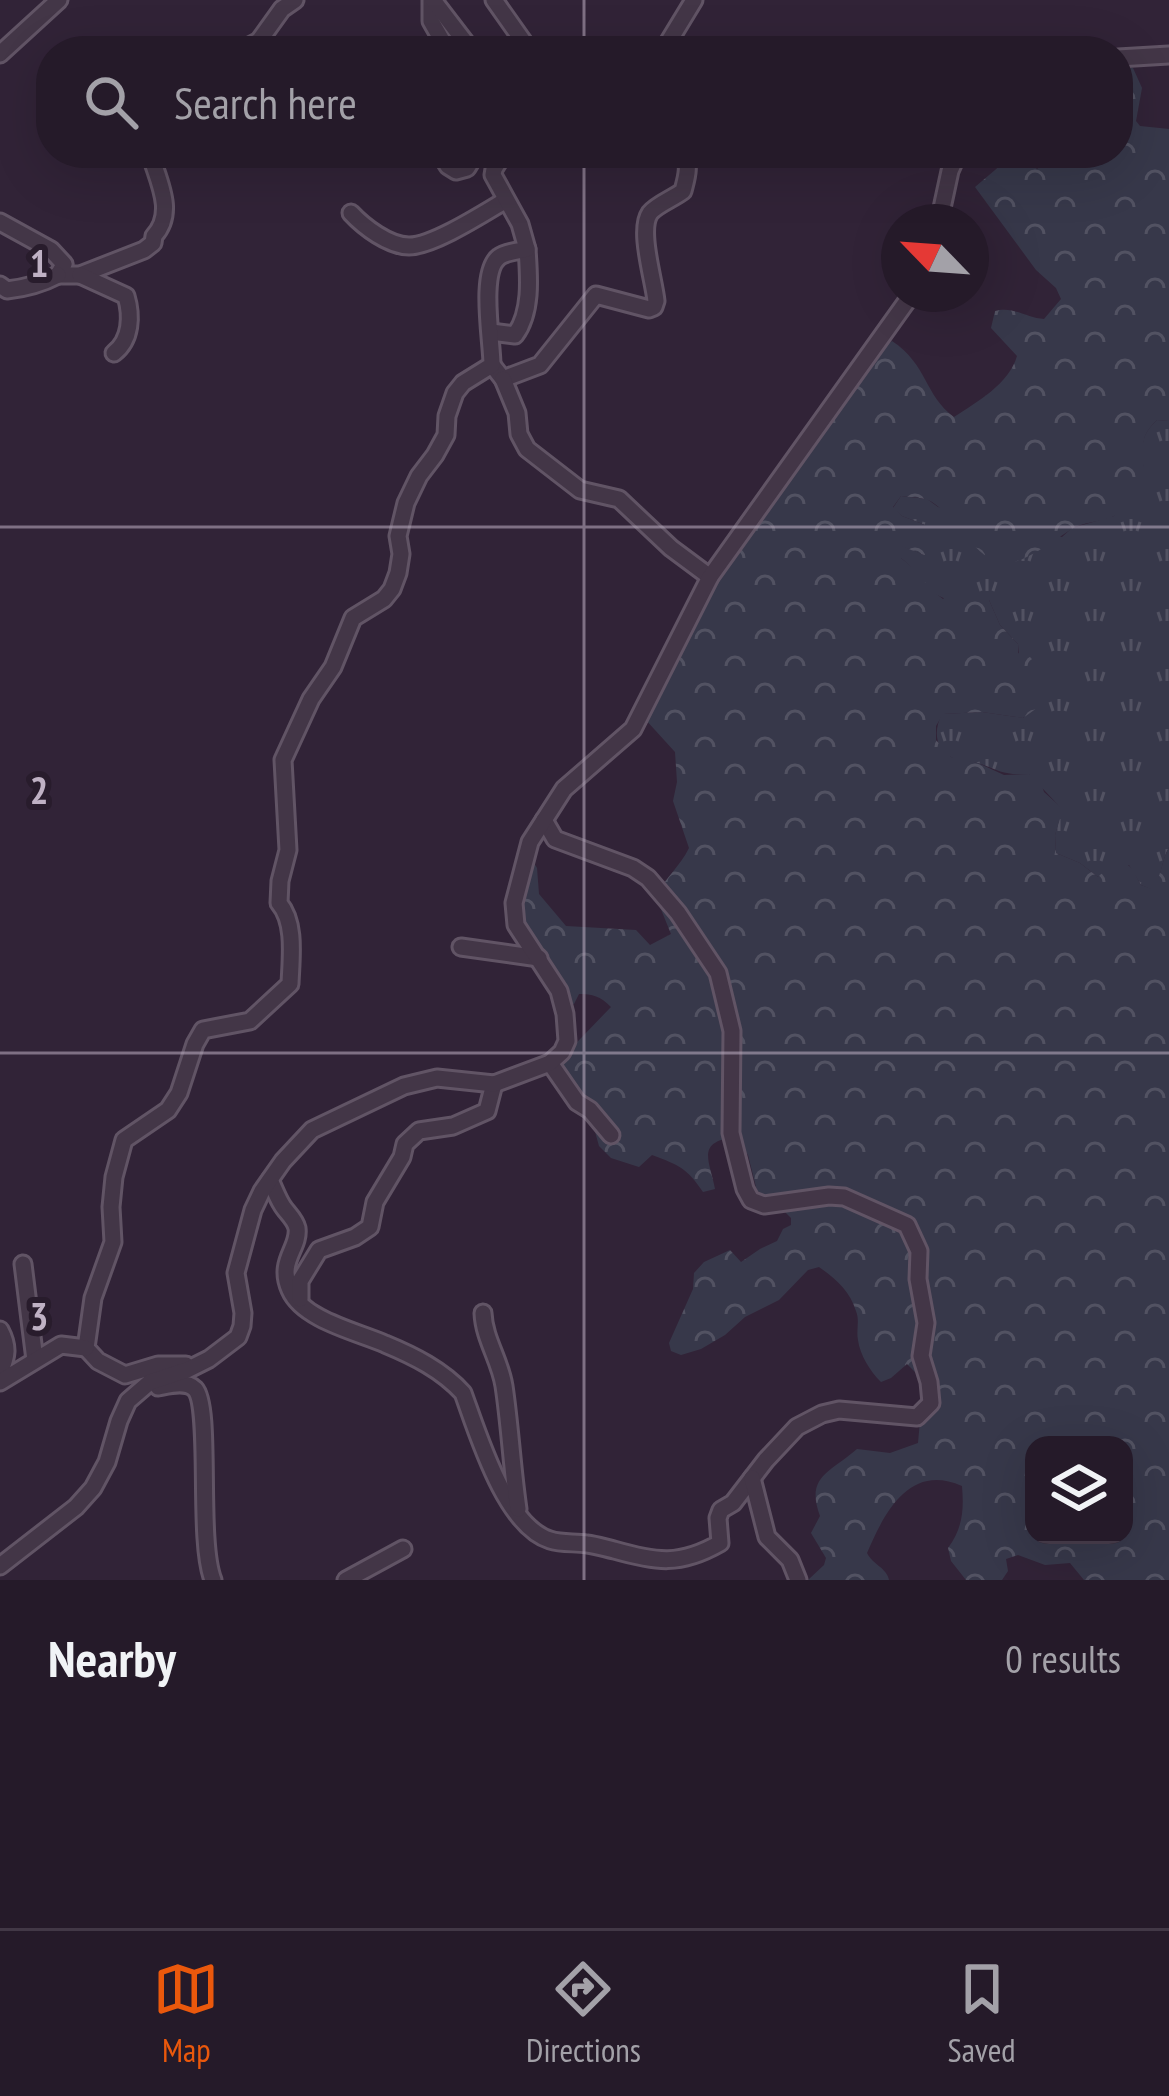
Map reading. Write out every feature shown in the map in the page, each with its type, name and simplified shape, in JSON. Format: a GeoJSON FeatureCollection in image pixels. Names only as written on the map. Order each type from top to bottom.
{"type":"FeatureCollection","features":[{"type":"Feature","properties":{"kind":"street"},"geometry":{"type":"LineString","coordinates":[[0,53],[59,0]]}},
{"type":"Feature","properties":{"kind":"street"},"geometry":{"type":"LineString","coordinates":[[263,36],[282,9],[295,0]]}},
{"type":"Feature","properties":{"kind":"street"},"geometry":{"type":"LineString","coordinates":[[432,0],[431,20],[440,36]]}},
{"type":"Feature","properties":{"kind":"street"},"geometry":{"type":"LineString","coordinates":[[432,0],[460,36]]}},
{"type":"Feature","properties":{"kind":"street"},"geometry":{"type":"LineString","coordinates":[[494,0],[519,36]]}},
{"type":"Feature","properties":{"kind":"street"},"geometry":{"type":"LineString","coordinates":[[672,36],[694,0]]}},
{"type":"Feature","properties":{"kind":"street"},"geometry":{"type":"LineString","coordinates":[[1133,58],[1169,55]]}},
{"type":"Feature","properties":{"kind":"street"},"geometry":{"type":"LineString","coordinates":[[0,285],[7,290],[40,285],[58,275],[80,275],[144,250],[166,215],[154,168]]}},
{"type":"Feature","properties":{"kind":"street"},"geometry":{"type":"LineString","coordinates":[[490,332],[515,335],[522,326],[530,277],[520,224],[493,176],[495,168]]}},
{"type":"Feature","properties":{"kind":"street"},"geometry":{"type":"LineString","coordinates":[[503,380],[540,364],[596,295],[654,307],[646,220],[652,209],[683,191],[687,168]]}},
{"type":"Feature","properties":{"kind":"street"},"geometry":{"type":"LineString","coordinates":[[943,204],[951,168]]}},
{"type":"Feature","properties":{"kind":"street"},"geometry":{"type":"LineString","coordinates":[[351,213],[363,226],[412,246],[506,200]]}},
{"type":"Feature","properties":{"kind":"street"},"geometry":{"type":"LineString","coordinates":[[0,222],[51,250],[64,264],[58,275]]}},
{"type":"Feature","properties":{"kind":"street"},"geometry":{"type":"LineString","coordinates":[[527,249],[500,256],[488,290],[492,365],[517,413],[519,434],[527,449],[580,490],[619,499],[710,578]]}},
{"type":"Feature","properties":{"kind":"street"},"geometry":{"type":"LineString","coordinates":[[80,275],[126,296],[128,328],[124,345],[113,353]]}},
{"type":"Feature","properties":{"kind":"street"},"geometry":{"type":"LineString","coordinates":[[0,1566],[76,1507],[93,1488],[128,1401],[151,1382],[195,1366],[238,1337],[243,1313],[236,1273],[253,1210],[270,1180],[312,1130],[387,1093],[437,1078],[494,1084],[550,1063],[562,1052],[567,1041],[559,992],[517,925],[514,903],[530,842],[564,789],[633,729],[710,578],[899,312]]}},
{"type":"Feature","properties":{"kind":"street"},"geometry":{"type":"LineString","coordinates":[[86,1348],[93,1298],[113,1242],[114,1177],[124,1140],[168,1110],[179,1094],[203,1030],[250,1021],[290,984],[290,925],[279,903],[288,850],[284,760],[353,618],[392,589],[406,503],[446,435],[446,416],[455,393],[492,365]]}},
{"type":"Feature","properties":{"kind":"street"},"geometry":{"type":"LineString","coordinates":[[270,1180],[296,1225],[286,1260],[290,1289],[304,1307],[329,1322],[386,1344],[453,1382],[464,1393],[503,1491],[520,1518],[545,1539],[590,1544],[647,1560],[699,1555],[720,1543],[721,1510],[733,1503],[797,1427],[839,1410],[916,1417],[931,1403],[921,1356],[926,1323],[918,1280],[919,1251],[908,1225],[844,1197],[764,1205],[751,1200],[730,1133],[732,1031],[718,973],[648,878],[555,839],[544,820]]}},
{"type":"Feature","properties":{"kind":"street"},"geometry":{"type":"LineString","coordinates":[[461,947],[539,958]]}},
{"type":"Feature","properties":{"kind":"street"},"geometry":{"type":"LineString","coordinates":[[550,1063],[578,1102],[611,1135]]}},
{"type":"Feature","properties":{"kind":"street"},"geometry":{"type":"LineString","coordinates":[[304,1307],[299,1281],[311,1261],[319,1250],[370,1228],[375,1202],[405,1144],[419,1131],[453,1126],[487,1111],[494,1084]]}},
{"type":"Feature","properties":{"kind":"street"},"geometry":{"type":"LineString","coordinates":[[23,1264],[35,1360]]}},
{"type":"Feature","properties":{"kind":"street"},"geometry":{"type":"LineString","coordinates":[[483,1313],[504,1383],[520,1518]]}},
{"type":"Feature","properties":{"kind":"street"},"geometry":{"type":"LineString","coordinates":[[0,1330],[8,1344],[0,1378]]}},
{"type":"Feature","properties":{"kind":"street"},"geometry":{"type":"LineString","coordinates":[[0,1378],[61,1345],[86,1348],[98,1361],[124,1375],[158,1365],[195,1366]]}},
{"type":"Feature","properties":{"kind":"street"},"geometry":{"type":"LineString","coordinates":[[138,1392],[184,1384],[199,1396],[204,1543],[213,1580]]}},
{"type":"Feature","properties":{"kind":"street"},"geometry":{"type":"LineString","coordinates":[[752,1478],[767,1537],[790,1560],[798,1580]]}},
{"type":"Feature","properties":{"kind":"street"},"geometry":{"type":"LineString","coordinates":[[346,1580],[403,1549]]}},
{"type":"Feature","properties":{"kind":"green space"},"geometry":{"type":"Polygon","coordinates":[[[1133,68],[1142,88],[1136,121],[1140,126],[1169,129],[1169,421],[1157,420],[1146,433],[1142,475],[1122,511],[1076,527],[1014,562],[990,559],[928,500],[901,496],[893,507],[925,525],[944,544],[937,555],[901,546],[901,558],[943,599],[966,590],[989,600],[1000,625],[1018,644],[1018,653],[1030,657],[1048,676],[1044,703],[1023,718],[982,712],[943,714],[936,726],[936,740],[951,757],[1004,775],[1029,774],[1040,780],[1044,792],[1063,809],[1055,835],[1056,853],[1098,877],[1112,863],[1124,863],[1141,885],[1152,889],[1169,847],[1169,1580],[1084,1580],[1070,1563],[1045,1565],[1018,1555],[1006,1559],[1008,1571],[1002,1580],[966,1580],[951,1561],[948,1548],[961,1518],[962,1486],[928,1481],[914,1486],[891,1507],[867,1553],[889,1580],[808,1580],[826,1558],[811,1533],[820,1516],[816,1492],[823,1476],[857,1449],[890,1453],[918,1443],[920,1421],[938,1407],[907,1364],[891,1378],[881,1382],[877,1378],[861,1351],[850,1297],[819,1267],[808,1270],[779,1300],[745,1317],[701,1349],[681,1355],[671,1351],[669,1343],[693,1289],[694,1273],[704,1262],[730,1250],[741,1262],[777,1241],[791,1225],[791,1218],[757,1191],[748,1155],[735,1137],[710,1148],[715,1189],[703,1192],[687,1172],[669,1162],[652,1155],[639,1167],[611,1158],[599,1146],[591,1117],[556,1064],[611,1007],[588,994],[579,994],[574,1004],[568,1003],[523,928],[522,894],[534,863],[539,894],[566,926],[636,930],[650,945],[671,934],[656,897],[689,848],[673,801],[675,752],[645,719],[728,563],[875,354],[892,341],[904,350],[954,417],[1000,384],[1017,356],[991,328],[995,311],[1044,319],[1061,299],[975,187],[997,168],[1133,168],[1133,68]]]}},
{"type":"Feature","properties":{"kind":"green space"},"geometry":{"type":"Polygon","coordinates":[[[1157,420],[1169,421],[1169,847],[1153,890],[1141,885],[1129,865],[1098,877],[1056,853],[1062,809],[1029,774],[958,760],[941,749],[937,732],[942,714],[982,712],[1024,718],[1018,644],[1000,625],[989,600],[940,597],[901,558],[900,545],[924,555],[925,525],[893,508],[901,496],[927,499],[938,507],[1062,537],[1072,528],[1114,516],[1141,474],[1145,435],[1157,420]]]}}]}
